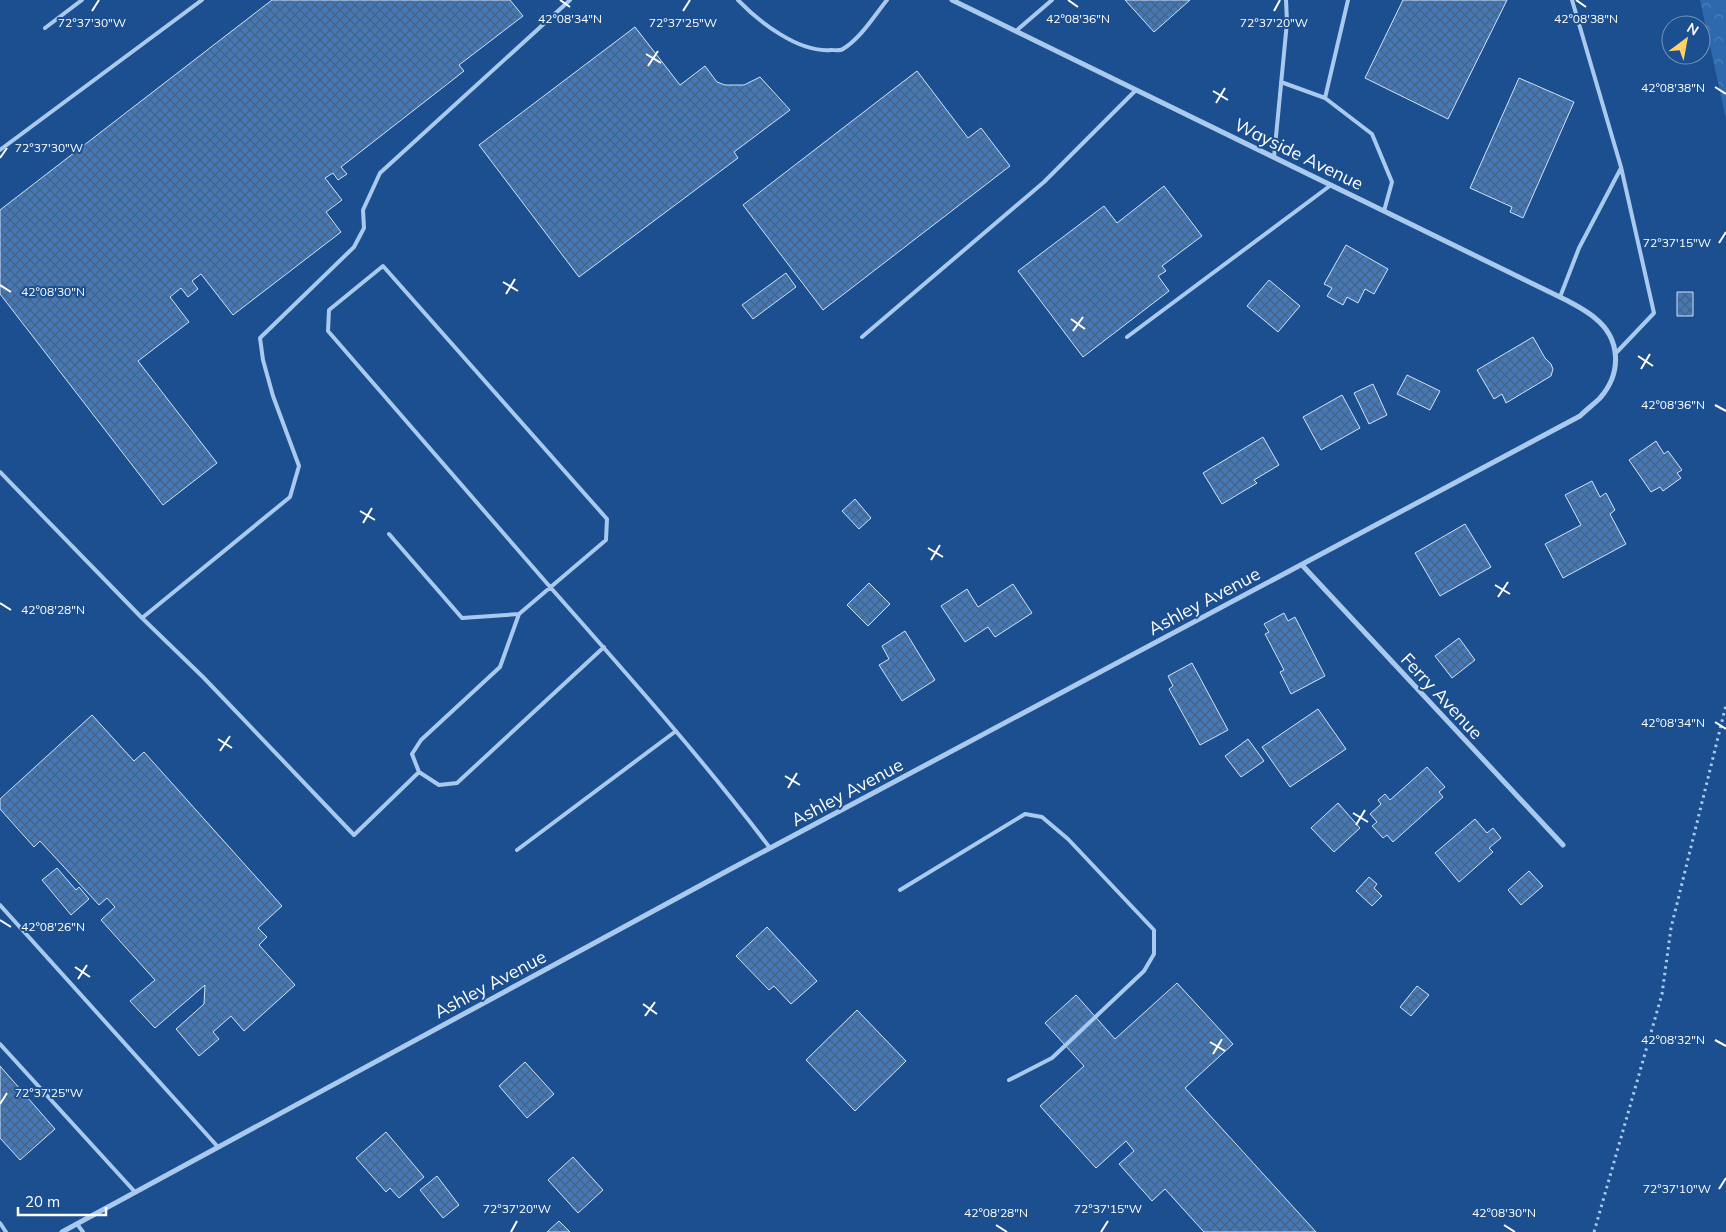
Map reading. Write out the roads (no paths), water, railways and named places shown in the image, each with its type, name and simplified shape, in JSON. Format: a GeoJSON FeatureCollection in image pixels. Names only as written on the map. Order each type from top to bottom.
{"type":"FeatureCollection","features":[{"type":"Feature","properties":{"kind":"street","name":"Wayside Avenue"},"geometry":{"type":"LineString","coordinates":[[952,0],[1560,297],[1596,319],[1612,340],[1616,353]]}},
{"type":"Feature","properties":{"kind":"street","name":"Ashley Avenue"},"geometry":{"type":"LineString","coordinates":[[62,1232],[770,848],[1580,416],[1601,397],[1612,377],[1617,358],[1616,353]]}},
{"type":"Feature","properties":{"kind":"street","name":"Ferry Avenue"},"geometry":{"type":"LineString","coordinates":[[1302,565],[1563,845]]}},
{"type":"Feature","properties":{"kind":"lane"},"geometry":{"type":"LineString","coordinates":[[45,28],[82,0]]}},
{"type":"Feature","properties":{"kind":"lane"},"geometry":{"type":"LineString","coordinates":[[0,150],[202,0]]}},
{"type":"Feature","properties":{"kind":"lane"},"geometry":{"type":"LineString","coordinates":[[142,618],[290,497],[298,466],[273,396],[263,360],[260,338],[354,248],[364,228],[363,210],[380,173],[570,0]]}},
{"type":"Feature","properties":{"kind":"lane"},"geometry":{"type":"LineString","coordinates":[[738,0],[752,14],[783,36],[812,48],[825,51],[842,50],[863,31],[887,0]]}},
{"type":"Feature","properties":{"kind":"lane"},"geometry":{"type":"LineString","coordinates":[[1016,31],[1052,0]]}},
{"type":"Feature","properties":{"kind":"lane"},"geometry":{"type":"LineString","coordinates":[[1274,157],[1287,22],[1286,0]]}},
{"type":"Feature","properties":{"kind":"lane"},"geometry":{"type":"LineString","coordinates":[[1325,98],[1348,0]]}},
{"type":"Feature","properties":{"kind":"lane"},"geometry":{"type":"LineString","coordinates":[[1572,0],[1621,167],[1654,312],[1616,353]]}},
{"type":"Feature","properties":{"kind":"lane"},"geometry":{"type":"LineString","coordinates":[[1282,82],[1325,98],[1372,134],[1392,182],[1384,211]]}},
{"type":"Feature","properties":{"kind":"lane"},"geometry":{"type":"LineString","coordinates":[[862,337],[1044,182],[1136,90]]}},
{"type":"Feature","properties":{"kind":"lane"},"geometry":{"type":"LineString","coordinates":[[1560,297],[1579,248],[1621,167]]}},
{"type":"Feature","properties":{"kind":"lane"},"geometry":{"type":"LineString","coordinates":[[1127,337],[1331,185]]}},
{"type":"Feature","properties":{"kind":"lane"},"geometry":{"type":"LineString","coordinates":[[604,647],[457,783],[439,785],[419,772],[412,754],[421,740],[500,667],[519,614],[551,587],[606,540],[607,519],[383,266],[328,310],[328,331],[551,587],[604,647],[676,731],[729,794],[770,848]]}},
{"type":"Feature","properties":{"kind":"lane"},"geometry":{"type":"LineString","coordinates":[[0,472],[142,618],[203,677],[354,835],[419,772]]}},
{"type":"Feature","properties":{"kind":"lane"},"geometry":{"type":"LineString","coordinates":[[388,534],[462,618],[519,614]]}},
{"type":"Feature","properties":{"kind":"lane"},"geometry":{"type":"LineString","coordinates":[[517,850],[676,731]]}},
{"type":"Feature","properties":{"kind":"lane"},"geometry":{"type":"LineString","coordinates":[[900,890],[1025,814],[1042,817],[1068,838],[1154,930],[1154,954],[1144,971],[1052,1058],[1009,1080]]}},
{"type":"Feature","properties":{"kind":"lane"},"geometry":{"type":"LineString","coordinates":[[0,905],[218,1147]]}},
{"type":"Feature","properties":{"kind":"lane"},"geometry":{"type":"LineString","coordinates":[[0,1044],[135,1192]]}},
{"type":"Feature","properties":{"kind":"lane"},"geometry":{"type":"LineString","coordinates":[[0,1223],[6,1232]]}},
{"type":"Feature","properties":{"kind":"lane"},"geometry":{"type":"LineString","coordinates":[[77,1224],[83,1232]]}}]}
